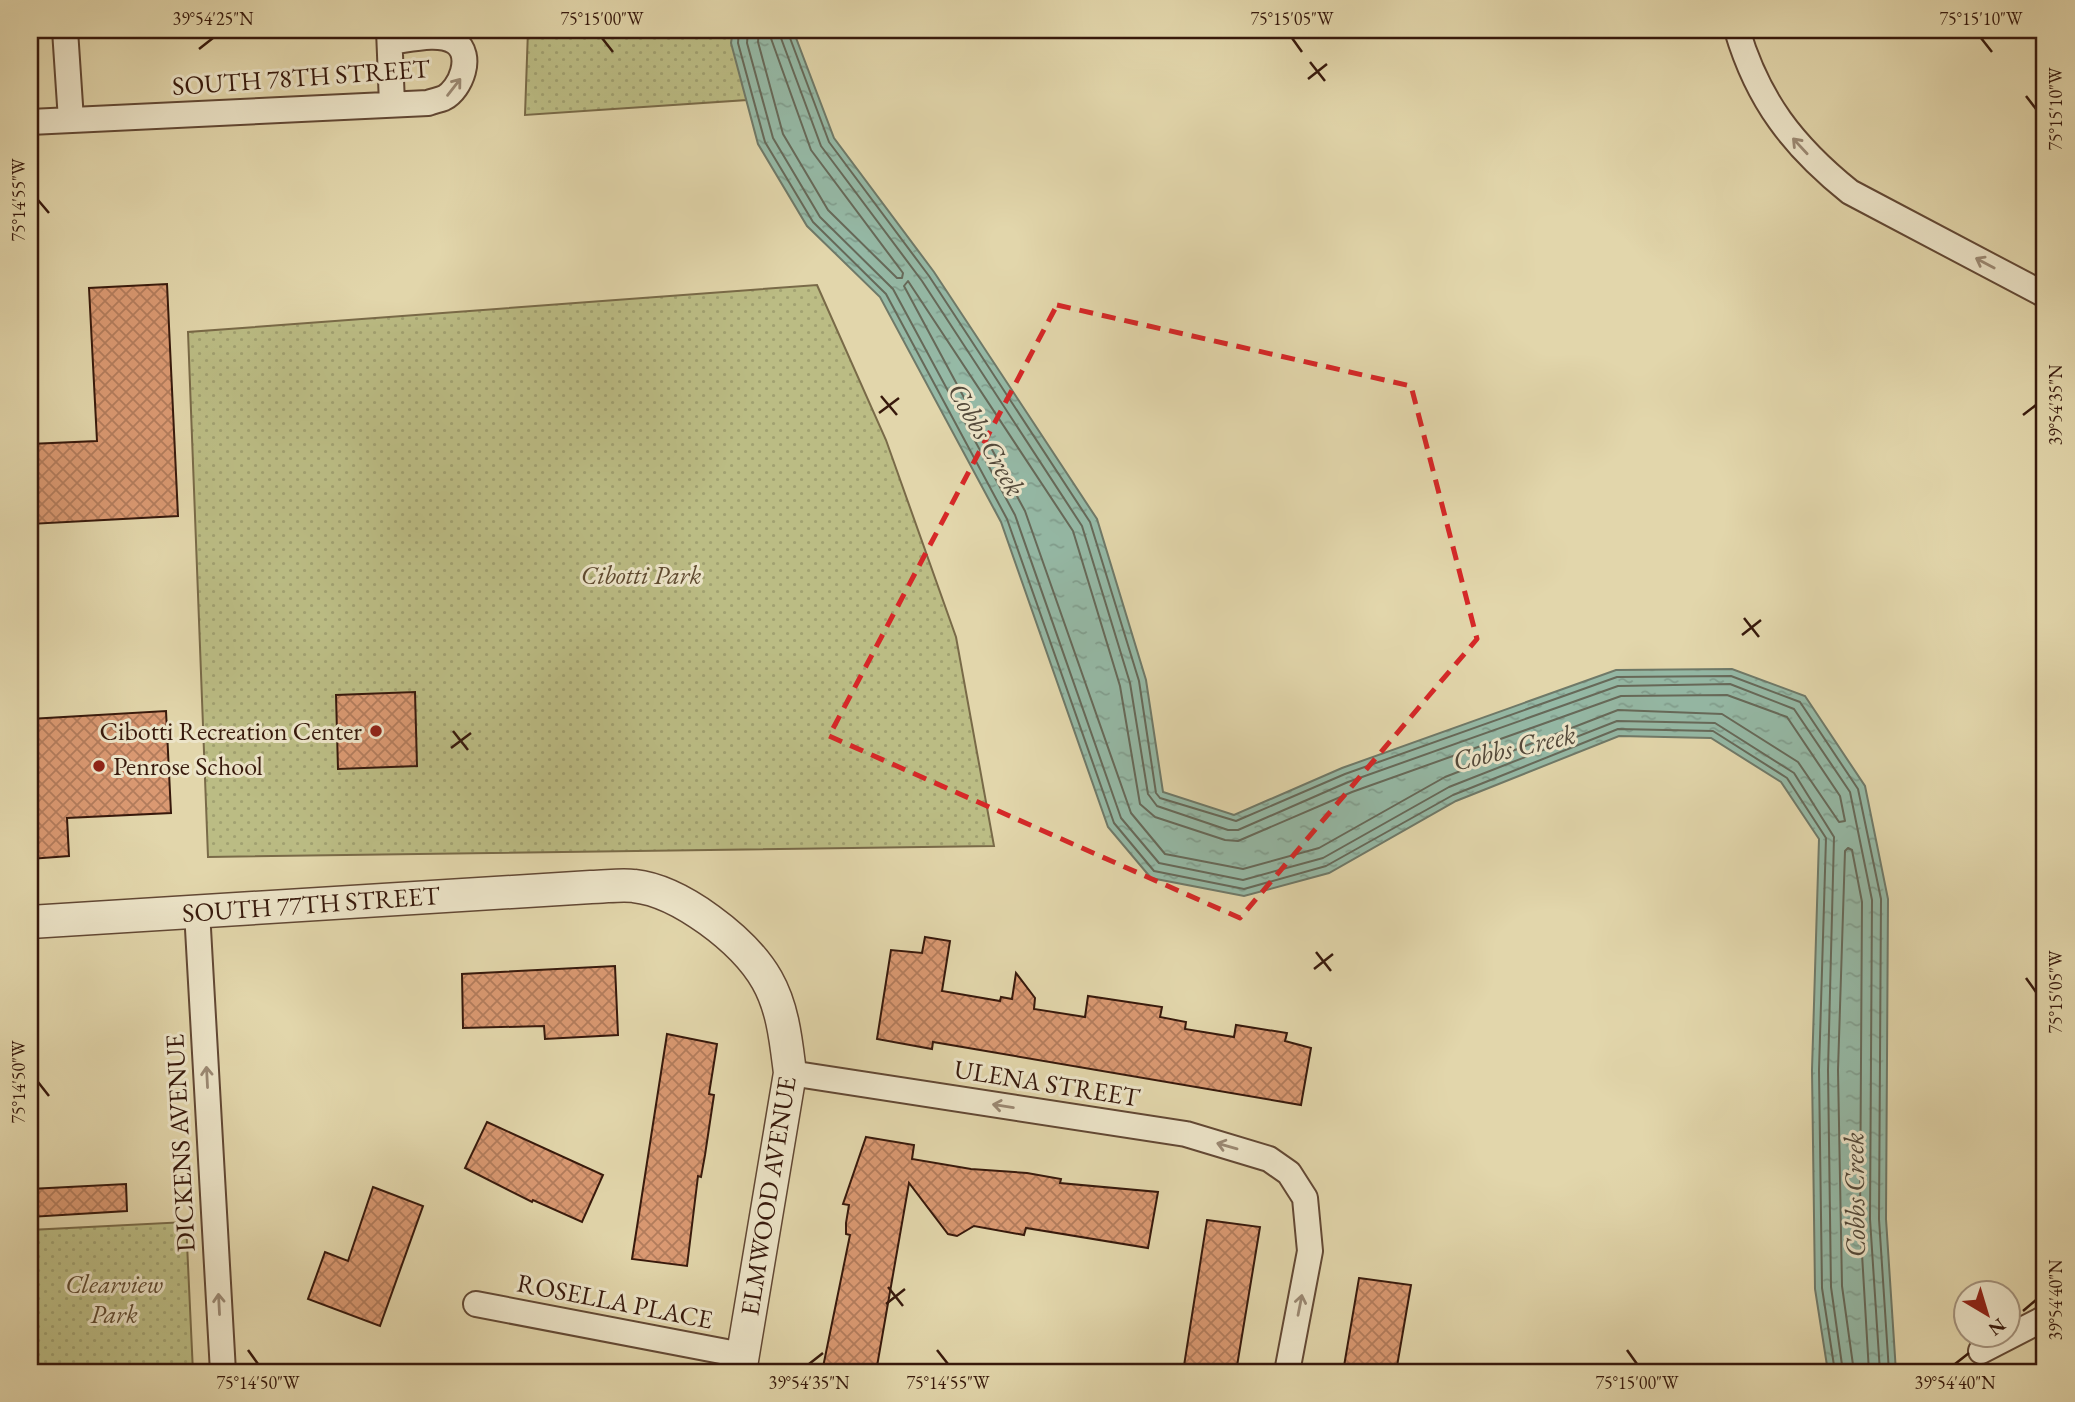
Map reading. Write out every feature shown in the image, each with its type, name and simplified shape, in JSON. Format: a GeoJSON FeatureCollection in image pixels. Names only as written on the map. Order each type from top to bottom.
{"type":"FeatureCollection","features":[{"type":"Feature","properties":{"kind":"street"},"geometry":{"type":"LineString","coordinates":[[65,30],[71,120]]}},
{"type":"Feature","properties":{"kind":"street"},"geometry":{"type":"LineString","coordinates":[[1737,30],[1749,66],[1778,122],[1823,170],[1850,192],[2045,295]]}},
{"type":"Feature","properties":{"kind":"street"},"geometry":{"type":"LineString","coordinates":[[389,36],[391,104]]}},
{"type":"Feature","properties":{"kind":"street","name":"SOUTH 78TH STREET"},"geometry":{"type":"LineString","coordinates":[[30,122],[428,103],[445,98],[456,88],[464,66],[464,53],[456,42],[442,37],[389,36]]}},
{"type":"Feature","properties":{"kind":"street","name":"ELMWOOD AVENUE"},"geometry":{"type":"LineString","coordinates":[[591,887],[635,886],[678,900],[728,937],[766,978],[786,1035],[790,1073],[741,1364]]}},
{"type":"Feature","properties":{"kind":"street","name":"SOUTH 77TH STREET"},"geometry":{"type":"LineString","coordinates":[[30,922],[591,887]]}},
{"type":"Feature","properties":{"kind":"street","name":"DICKENS AVENUE"},"geometry":{"type":"LineString","coordinates":[[197,911],[223,1372]]}},
{"type":"Feature","properties":{"kind":"street","name":"ULENA STREET"},"geometry":{"type":"LineString","coordinates":[[790,1073],[1186,1134],[1269,1159],[1289,1173],[1305,1198],[1310,1251],[1287,1372]]}},
{"type":"Feature","properties":{"kind":"street","name":"ROSELLA PLACE"},"geometry":{"type":"LineString","coordinates":[[475,1304],[741,1364]]}},
{"type":"Feature","properties":{"kind":"street"},"geometry":{"type":"LineString","coordinates":[[1981,1351],[2045,1318]]}},
{"type":"Feature","properties":{"kind":"highlighted area"},"geometry":{"type":"Polygon","coordinates":[[[1057,305],[1411,386],[1477,639],[1240,918],[829,736],[1057,305]]]}},
{"type":"Feature","properties":{"kind":"green space"},"geometry":{"type":"Polygon","coordinates":[[[528,30],[751,30],[747,100],[525,115],[528,30]]]}},
{"type":"Feature","properties":{"kind":"green space","name":"Cibotti Park"},"geometry":{"type":"Polygon","coordinates":[[[817,285],[886,440],[956,637],[994,846],[208,857],[188,332],[817,285]]]}},
{"type":"Feature","properties":{"kind":"green space","name":"Clearview Park"},"geometry":{"type":"Polygon","coordinates":[[[186,1222],[193,1372],[30,1372],[30,1230],[186,1222]]]}},
{"type":"Feature","properties":{"kind":"water","name":"Cobbs Creek"},"geometry":{"type":"Polygon","coordinates":[[[733,30],[793,30],[834,138],[934,272],[1097,519],[1146,680],[1163,792],[1234,815],[1342,768],[1616,670],[1732,669],[1805,696],[1865,786],[1888,899],[1886,1219],[1896,1372],[1828,1372],[1815,1289],[1812,1070],[1819,839],[1781,782],[1711,738],[1619,736],[1456,801],[1329,873],[1244,896],[1151,878],[1108,827],[1001,522],[880,297],[807,226],[758,144],[731,43],[733,30]]]}},
{"type":"Feature","properties":{"kind":"building"},"geometry":{"type":"Polygon","coordinates":[[[167,284],[178,516],[30,524],[30,444],[97,441],[89,288],[167,284]]]}},
{"type":"Feature","properties":{"kind":"building","name":"Cibotti Recreation Center"},"geometry":{"type":"Polygon","coordinates":[[[415,692],[417,766],[338,769],[336,695],[415,692]]]}},
{"type":"Feature","properties":{"kind":"building","name":"Penrose School"},"geometry":{"type":"Polygon","coordinates":[[[166,711],[171,813],[67,818],[69,856],[30,859],[30,719],[166,711]]]}},
{"type":"Feature","properties":{"kind":"building"},"geometry":{"type":"Polygon","coordinates":[[[925,937],[950,941],[942,991],[1000,1001],[1001,997],[1012,999],[1016,973],[1035,998],[1034,1009],[1085,1017],[1088,996],[1162,1007],[1160,1017],[1186,1022],[1185,1029],[1234,1037],[1236,1025],[1287,1033],[1285,1041],[1311,1048],[1301,1105],[933,1042],[932,1049],[877,1039],[891,950],[922,953],[925,937]]]}},
{"type":"Feature","properties":{"kind":"building"},"geometry":{"type":"Polygon","coordinates":[[[615,966],[618,1035],[545,1039],[544,1026],[463,1028],[462,974],[615,966]]]}},
{"type":"Feature","properties":{"kind":"building"},"geometry":{"type":"Polygon","coordinates":[[[667,1034],[717,1044],[709,1094],[714,1095],[701,1177],[698,1176],[687,1266],[632,1259],[667,1034]]]}},
{"type":"Feature","properties":{"kind":"building"},"geometry":{"type":"Polygon","coordinates":[[[487,1122],[603,1175],[582,1222],[533,1200],[532,1202],[465,1168],[487,1122]]]}},
{"type":"Feature","properties":{"kind":"building"},"geometry":{"type":"Polygon","coordinates":[[[866,1137],[914,1145],[912,1159],[971,1169],[1027,1173],[1061,1179],[1060,1183],[1158,1192],[1148,1248],[1026,1228],[1024,1235],[974,1226],[957,1236],[948,1234],[909,1183],[876,1372],[822,1372],[850,1235],[846,1234],[849,1205],[843,1204],[866,1137]]]}},
{"type":"Feature","properties":{"kind":"building"},"geometry":{"type":"Polygon","coordinates":[[[126,1184],[127,1211],[30,1217],[30,1189],[126,1184]]]}},
{"type":"Feature","properties":{"kind":"building"},"geometry":{"type":"Polygon","coordinates":[[[373,1187],[423,1206],[380,1326],[308,1299],[325,1252],[348,1261],[373,1187]]]}},
{"type":"Feature","properties":{"kind":"building"},"geometry":{"type":"Polygon","coordinates":[[[1207,1220],[1260,1227],[1236,1372],[1183,1372],[1207,1220]]]}},
{"type":"Feature","properties":{"kind":"building"},"geometry":{"type":"Polygon","coordinates":[[[1359,1278],[1411,1285],[1396,1372],[1343,1372],[1359,1278]]]}},
{"type":"Feature","properties":{"kind":"place","name":"Cibotti Recreation Center"},"geometry":{"type":"Point","coordinates":[376,731]}},
{"type":"Feature","properties":{"kind":"place","name":"Penrose School"},"geometry":{"type":"Point","coordinates":[99,766]}}]}
